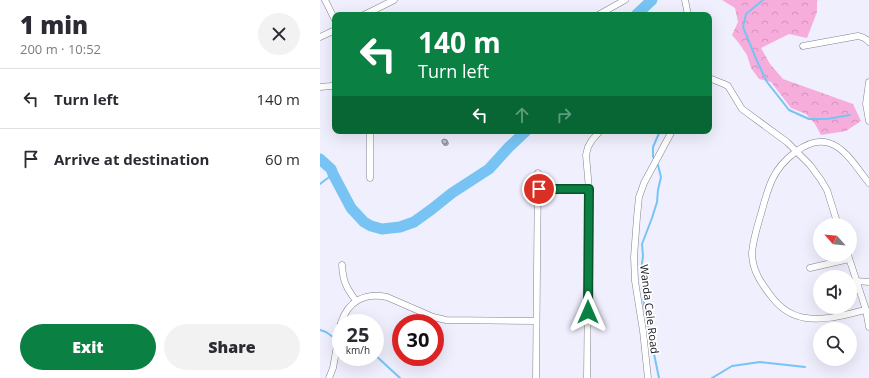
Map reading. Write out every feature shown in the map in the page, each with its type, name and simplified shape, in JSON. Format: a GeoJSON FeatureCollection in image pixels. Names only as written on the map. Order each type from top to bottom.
{"type":"FeatureCollection","features":[{"type":"Feature","properties":{"kind":"street"},"geometry":{"type":"LineString","coordinates":[[325,0],[332,14]]}},
{"type":"Feature","properties":{"kind":"street"},"geometry":{"type":"LineString","coordinates":[[370,12],[394,0]]}},
{"type":"Feature","properties":{"kind":"street"},"geometry":{"type":"LineString","coordinates":[[603,12],[625,0]]}},
{"type":"Feature","properties":{"kind":"street"},"geometry":{"type":"LineString","coordinates":[[685,0],[687,12]]}},
{"type":"Feature","properties":{"kind":"street"},"geometry":{"type":"LineString","coordinates":[[320,37],[332,31]]}},
{"type":"Feature","properties":{"kind":"street"},"geometry":{"type":"LineString","coordinates":[[803,46],[858,36],[867,39],[869,42]]}},
{"type":"Feature","properties":{"kind":"street"},"geometry":{"type":"LineString","coordinates":[[712,79],[728,86],[742,109],[787,142],[810,165],[822,180],[827,190],[836,218]]}},
{"type":"Feature","properties":{"kind":"street"},"geometry":{"type":"LineString","coordinates":[[869,82],[866,104],[869,121]]}},
{"type":"Feature","properties":{"kind":"street"},"geometry":{"type":"LineString","coordinates":[[320,87],[332,86]]}},
{"type":"Feature","properties":{"kind":"street"},"geometry":{"type":"LineString","coordinates":[[370,134],[370,178]]}},
{"type":"Feature","properties":{"kind":"street"},"geometry":{"type":"LineString","coordinates":[[587,378],[589,189],[586,155],[588,147],[597,134]]}},
{"type":"Feature","properties":{"kind":"street","name":"Wanda Cele Road"},"geometry":{"type":"LineString","coordinates":[[648,378],[643,331],[635,281],[634,257],[637,217],[639,197],[644,183],[670,134]]}},
{"type":"Feature","properties":{"kind":"street"},"geometry":{"type":"LineString","coordinates":[[866,310],[835,317],[820,318],[796,316],[785,311],[775,301],[758,277],[754,266],[752,253],[754,238],[772,179],[778,169],[797,151],[813,142],[829,143],[839,148],[850,159],[869,183]]}},
{"type":"Feature","properties":{"kind":"street"},"geometry":{"type":"LineString","coordinates":[[536,378],[538,173]]}},
{"type":"Feature","properties":{"kind":"street"},"geometry":{"type":"LineString","coordinates":[[539,189],[589,189]]}},
{"type":"Feature","properties":{"kind":"street"},"geometry":{"type":"LineString","coordinates":[[810,268],[831,262]]}},
{"type":"Feature","properties":{"kind":"street"},"geometry":{"type":"LineString","coordinates":[[342,265],[344,282],[356,301]]}},
{"type":"Feature","properties":{"kind":"street"},"geometry":{"type":"LineString","coordinates":[[857,281],[869,282]]}},
{"type":"Feature","properties":{"kind":"street"},"geometry":{"type":"LineString","coordinates":[[857,284],[866,310],[869,327]]}},
{"type":"Feature","properties":{"kind":"street"},"geometry":{"type":"LineString","coordinates":[[345,314],[356,301],[368,296],[380,295],[434,317],[446,320],[536,321]]}},
{"type":"Feature","properties":{"kind":"street"},"geometry":{"type":"LineString","coordinates":[[329,378],[332,366]]}},
{"type":"Feature","properties":{"kind":"green space"},"geometry":{"type":"Polygon","coordinates":[[[722,0],[818,0],[817,12],[807,38],[789,34],[761,48],[770,64],[783,79],[853,104],[861,121],[846,131],[821,135],[815,124],[806,114],[791,108],[771,82],[759,79],[751,68],[747,55],[732,35],[738,22],[735,8],[722,0]]]}},
{"type":"Feature","properties":{"kind":"building"},"geometry":{"type":"Polygon","coordinates":[[[444,139],[447,140],[446,144],[443,144],[442,142],[444,139]]]}},
{"type":"Feature","properties":{"kind":"waterway"},"geometry":{"type":"LineString","coordinates":[[639,12],[652,0]]}},
{"type":"Feature","properties":{"kind":"waterway"},"geometry":{"type":"LineString","coordinates":[[763,0],[746,14],[743,27],[767,82],[789,110],[809,119],[827,119],[850,115]]}},
{"type":"Feature","properties":{"kind":"waterway"},"geometry":{"type":"LineString","coordinates":[[320,159],[331,169],[351,208],[364,222],[382,229],[400,227],[414,222],[452,193],[489,169],[523,134]]}},
{"type":"Feature","properties":{"kind":"waterway"},"geometry":{"type":"LineString","coordinates":[[653,157],[653,147],[659,134]]}},
{"type":"Feature","properties":{"kind":"waterway"},"geometry":{"type":"LineString","coordinates":[[658,165],[661,177],[657,202],[642,244],[643,256],[641,271],[644,306],[659,378]]}},
{"type":"Feature","properties":{"kind":"waterway"},"geometry":{"type":"LineString","coordinates":[[320,184],[333,174]]}},
{"type":"Feature","properties":{"kind":"waterway"},"geometry":{"type":"LineString","coordinates":[[320,330],[332,336]]}},
{"type":"Feature","properties":{"kind":"waterway"},"geometry":{"type":"LineString","coordinates":[[712,378],[732,366],[760,362],[805,367]]}},
{"type":"Feature","properties":{"kind":"waterway"},"geometry":{"type":"LineString","coordinates":[[384,363],[400,378]]}},
{"type":"Feature","properties":{"kind":"route"},"geometry":{"type":"LineString","coordinates":[[539,189],[589,189],[588,312]]}}]}
